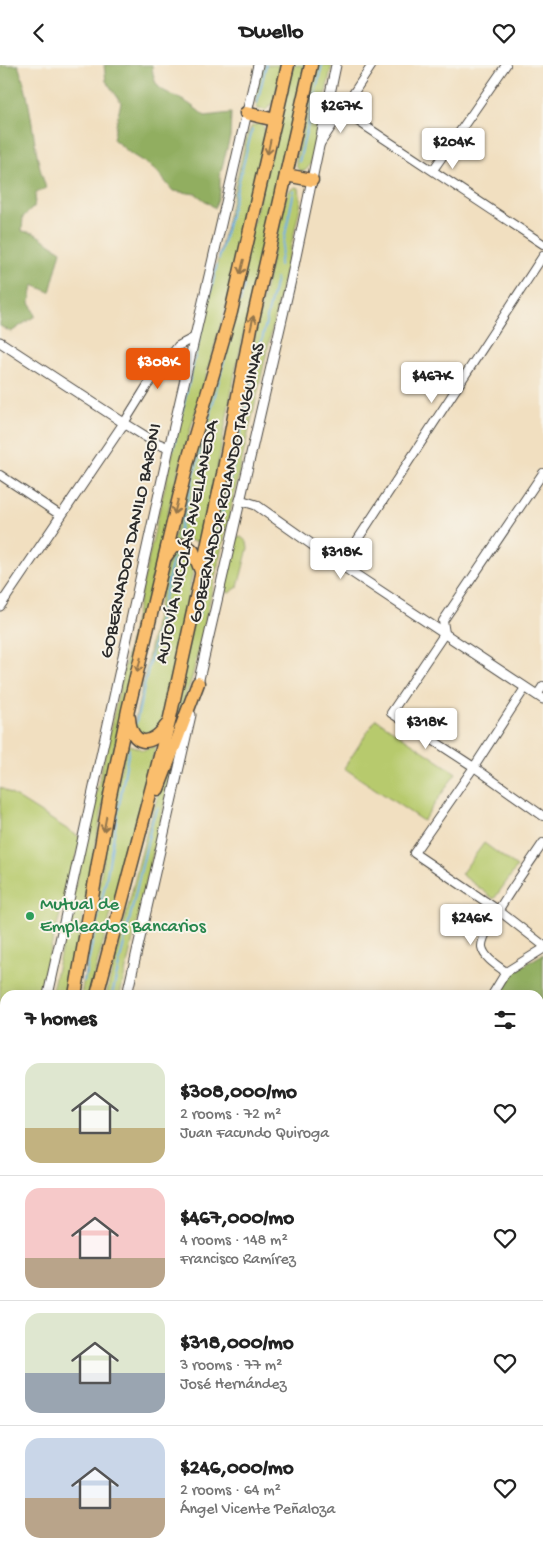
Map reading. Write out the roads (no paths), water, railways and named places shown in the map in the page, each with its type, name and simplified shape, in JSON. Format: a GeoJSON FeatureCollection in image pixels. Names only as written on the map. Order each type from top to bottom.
{"type":"FeatureCollection","features":[{"type":"Feature","properties":{"kind":"highway","name":"AUTOVÍA NICOLÁS AVELLANEDA"},"geometry":{"type":"LineString","coordinates":[[76,990],[109,800],[128,710],[188,460],[231,312],[288,65]]}},
{"type":"Feature","properties":{"kind":"highway","name":"AUTOVÍA NICOLÁS AVELLANEDA"},"geometry":{"type":"LineString","coordinates":[[99,990],[169,722],[202,574],[251,328],[311,65]]}},
{"type":"Feature","properties":{"kind":"highway"},"geometry":{"type":"LineString","coordinates":[[246,113],[275,120]]}},
{"type":"Feature","properties":{"kind":"highway"},"geometry":{"type":"LineString","coordinates":[[286,175],[312,180]]}},
{"type":"Feature","properties":{"kind":"highway"},"geometry":{"type":"LineString","coordinates":[[162,562],[170,548],[183,544],[193,551],[202,574]]}},
{"type":"Feature","properties":{"kind":"highway"},"geometry":{"type":"LineString","coordinates":[[136,851],[198,683]]}},
{"type":"Feature","properties":{"kind":"highway"},"geometry":{"type":"LineString","coordinates":[[128,710],[131,732],[140,741],[156,738],[169,722]]}},
{"type":"Feature","properties":{"kind":"street","name":"GOBERNADOR DANILO BARONI"},"geometry":{"type":"LineString","coordinates":[[49,990],[169,447],[258,65]]}},
{"type":"Feature","properties":{"kind":"street","name":"GOBERNADOR ROLANDO TAUGUINAS"},"geometry":{"type":"LineString","coordinates":[[128,990],[240,501],[336,65]]}},
{"type":"Feature","properties":{"kind":"street"},"geometry":{"type":"LineString","coordinates":[[320,144],[372,65]]}},
{"type":"Feature","properties":{"kind":"street"},"geometry":{"type":"LineString","coordinates":[[433,170],[506,65]]}},
{"type":"Feature","properties":{"kind":"street"},"geometry":{"type":"LineString","coordinates":[[329,102],[543,244]]}},
{"type":"Feature","properties":{"kind":"street"},"geometry":{"type":"LineString","coordinates":[[340,565],[543,256]]}},
{"type":"Feature","properties":{"kind":"street"},"geometry":{"type":"LineString","coordinates":[[0,607],[147,386],[178,346],[195,337]]}},
{"type":"Feature","properties":{"kind":"street"},"geometry":{"type":"LineString","coordinates":[[0,342],[156,443],[169,447]]}},
{"type":"Feature","properties":{"kind":"street"},"geometry":{"type":"LineString","coordinates":[[543,473],[443,621],[445,633],[391,713],[474,767],[543,816]]}},
{"type":"Feature","properties":{"kind":"street"},"geometry":{"type":"LineString","coordinates":[[0,475],[60,515]]}},
{"type":"Feature","properties":{"kind":"street"},"geometry":{"type":"LineString","coordinates":[[240,501],[256,505],[340,565],[540,697],[543,686]]}},
{"type":"Feature","properties":{"kind":"street"},"geometry":{"type":"LineString","coordinates":[[525,688],[474,767],[414,853],[498,910],[543,945]]}},
{"type":"Feature","properties":{"kind":"street"},"geometry":{"type":"LineString","coordinates":[[506,972],[485,954],[482,941],[498,910],[543,843]]}},
{"type":"Feature","properties":{"kind":"street"},"geometry":{"type":"LineString","coordinates":[[495,990],[506,972],[543,949]]}},
{"type":"Feature","properties":{"kind":"waterway"},"geometry":{"type":"LineString","coordinates":[[257,104],[266,65]]}},
{"type":"Feature","properties":{"kind":"waterway"},"geometry":{"type":"LineString","coordinates":[[299,162],[322,65]]}},
{"type":"Feature","properties":{"kind":"waterway"},"geometry":{"type":"LineString","coordinates":[[219,259],[252,130]]}},
{"type":"Feature","properties":{"kind":"waterway"},"geometry":{"type":"LineString","coordinates":[[279,265],[294,191]]}},
{"type":"Feature","properties":{"kind":"waterway"},"geometry":{"type":"LineString","coordinates":[[173,449],[217,265]]}},
{"type":"Feature","properties":{"kind":"waterway"},"geometry":{"type":"LineString","coordinates":[[199,614],[276,279]]}},
{"type":"Feature","properties":{"kind":"waterway"},"geometry":{"type":"LineString","coordinates":[[240,302],[244,285]]}},
{"type":"Feature","properties":{"kind":"waterway"},"geometry":{"type":"LineString","coordinates":[[177,539],[230,338]]}},
{"type":"Feature","properties":{"kind":"waterway"},"geometry":{"type":"LineString","coordinates":[[136,723],[174,554]]}},
{"type":"Feature","properties":{"kind":"waterway"},"geometry":{"type":"LineString","coordinates":[[84,981],[106,880],[129,749]]}},
{"type":"Feature","properties":{"kind":"waterway"},"geometry":{"type":"LineString","coordinates":[[113,990],[153,818],[158,808]]}},
{"type":"Feature","properties":{"kind":"place","name":"Mutual de Empleados Bancarios"},"geometry":{"type":"Point","coordinates":[30,916]}}]}
